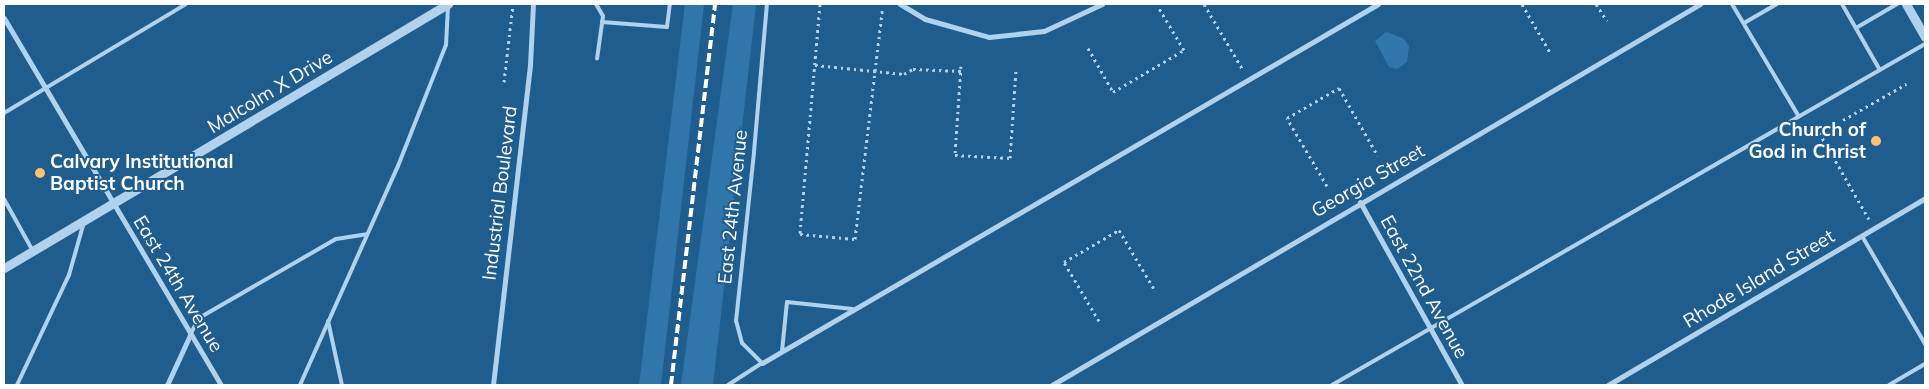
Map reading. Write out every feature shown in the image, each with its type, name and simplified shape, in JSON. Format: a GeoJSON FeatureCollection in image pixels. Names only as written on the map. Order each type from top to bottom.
{"type":"FeatureCollection","features":[{"type":"Feature","properties":{"kind":"street","name":"Malcolm X Drive"},"geometry":{"type":"LineString","coordinates":[[4,268],[448,4]]}},
{"type":"Feature","properties":{"kind":"street","name":"Industrial Boulevard"},"geometry":{"type":"LineString","coordinates":[[493,385],[530,65],[533,4]]}},
{"type":"Feature","properties":{"kind":"street"},"geometry":{"type":"LineString","coordinates":[[900,4],[924,19],[989,37],[1044,31],[1102,4]]}},
{"type":"Feature","properties":{"kind":"street"},"geometry":{"type":"LineString","coordinates":[[762,363],[1378,4]]}},
{"type":"Feature","properties":{"kind":"street","name":"Georgia Street"},"geometry":{"type":"LineString","coordinates":[[1052,385],[1360,202],[1700,4]]}},
{"type":"Feature","properties":{"kind":"street"},"geometry":{"type":"LineString","coordinates":[[1906,4],[1925,38]]}},
{"type":"Feature","properties":{"kind":"street","name":"East 24th Avenue"},"geometry":{"type":"LineString","coordinates":[[4,18],[221,385]]}},
{"type":"Feature","properties":{"kind":"street","name":"Rhode Island Street"},"geometry":{"type":"LineString","coordinates":[[1608,385],[1925,198]]}},
{"type":"Feature","properties":{"kind":"street","name":"East 22nd Avenue"},"geometry":{"type":"LineString","coordinates":[[1360,202],[1462,385]]}},
{"type":"Feature","properties":{"kind":"street"},"geometry":{"type":"LineString","coordinates":[[167,385],[190,335]]}},
{"type":"Feature","properties":{"kind":"lane"},"geometry":{"type":"LineString","coordinates":[[4,113],[186,4]]}},
{"type":"Feature","properties":{"kind":"lane"},"geometry":{"type":"LineString","coordinates":[[300,385],[367,234],[446,45],[448,4]]}},
{"type":"Feature","properties":{"kind":"lane"},"geometry":{"type":"LineString","coordinates":[[596,4],[603,16],[597,59]]}},
{"type":"Feature","properties":{"kind":"lane"},"geometry":{"type":"LineString","coordinates":[[602,22],[667,27],[670,4]]}},
{"type":"Feature","properties":{"kind":"lane","name":"East 24th Avenue"},"geometry":{"type":"LineString","coordinates":[[762,363],[742,343],[736,321],[767,4]]}},
{"type":"Feature","properties":{"kind":"lane"},"geometry":{"type":"LineString","coordinates":[[1732,4],[1799,117]]}},
{"type":"Feature","properties":{"kind":"lane"},"geometry":{"type":"LineString","coordinates":[[1744,23],[1778,4]]}},
{"type":"Feature","properties":{"kind":"lane"},"geometry":{"type":"LineString","coordinates":[[1842,4],[1880,70]]}},
{"type":"Feature","properties":{"kind":"lane"},"geometry":{"type":"LineString","coordinates":[[1856,28],[1897,4]]}},
{"type":"Feature","properties":{"kind":"lane"},"geometry":{"type":"LineString","coordinates":[[1332,385],[1880,70],[1925,38]]}},
{"type":"Feature","properties":{"kind":"lane"},"geometry":{"type":"LineString","coordinates":[[4,199],[33,250]]}},
{"type":"Feature","properties":{"kind":"lane"},"geometry":{"type":"LineString","coordinates":[[17,385],[69,275],[85,220]]}},
{"type":"Feature","properties":{"kind":"lane"},"geometry":{"type":"LineString","coordinates":[[190,335],[199,318],[336,239],[367,234]]}},
{"type":"Feature","properties":{"kind":"lane"},"geometry":{"type":"LineString","coordinates":[[1862,236],[1925,344]]}},
{"type":"Feature","properties":{"kind":"lane"},"geometry":{"type":"LineString","coordinates":[[782,351],[787,302],[853,309]]}},
{"type":"Feature","properties":{"kind":"lane"},"geometry":{"type":"LineString","coordinates":[[328,321],[342,385]]}},
{"type":"Feature","properties":{"kind":"lane"},"geometry":{"type":"LineString","coordinates":[[728,385],[762,363]]}},
{"type":"Feature","properties":{"kind":"lane"},"geometry":{"type":"LineString","coordinates":[[1889,385],[1925,364]]}},
{"type":"Feature","properties":{"kind":"path"},"geometry":{"type":"LineString","coordinates":[[504,82],[513,4]]}},
{"type":"Feature","properties":{"kind":"path"},"geometry":{"type":"LineString","coordinates":[[820,4],[800,234],[855,239],[882,11]]}},
{"type":"Feature","properties":{"kind":"path"},"geometry":{"type":"LineString","coordinates":[[1204,4],[1249,79]]}},
{"type":"Feature","properties":{"kind":"path"},"geometry":{"type":"LineString","coordinates":[[1522,4],[1551,54]]}},
{"type":"Feature","properties":{"kind":"path"},"geometry":{"type":"LineString","coordinates":[[1596,4],[1607,21]]}},
{"type":"Feature","properties":{"kind":"path"},"geometry":{"type":"LineString","coordinates":[[1088,48],[1113,92],[1184,50],[1159,8]]}},
{"type":"Feature","properties":{"kind":"path"},"geometry":{"type":"LineString","coordinates":[[815,65],[904,74],[913,69],[961,72]]}},
{"type":"Feature","properties":{"kind":"path"},"geometry":{"type":"LineString","coordinates":[[961,66],[955,155],[1010,158],[1016,70]]}},
{"type":"Feature","properties":{"kind":"path"},"geometry":{"type":"LineString","coordinates":[[1843,120],[1906,84]]}},
{"type":"Feature","properties":{"kind":"path"},"geometry":{"type":"LineString","coordinates":[[1327,186],[1287,118],[1339,88],[1378,156]]}},
{"type":"Feature","properties":{"kind":"path"},"geometry":{"type":"LineString","coordinates":[[1816,127],[1874,228]]}},
{"type":"Feature","properties":{"kind":"path"},"geometry":{"type":"LineString","coordinates":[[1099,321],[1064,262],[1119,230],[1154,289]]}},
{"type":"Feature","properties":{"kind":"shaded area"},"geometry":{"type":"Polygon","coordinates":[[[685,4],[704,4],[661,385],[639,385],[685,4]]]}},
{"type":"Feature","properties":{"kind":"shaded area"},"geometry":{"type":"Polygon","coordinates":[[[733,4],[756,4],[713,385],[681,385],[733,4]]]}},
{"type":"Feature","properties":{"kind":"shaded area"},"geometry":{"type":"Polygon","coordinates":[[[1386,32],[1403,38],[1409,46],[1407,62],[1397,69],[1389,67],[1375,41],[1386,32]]]}},
{"type":"Feature","properties":{"kind":"railway"},"geometry":{"type":"LineString","coordinates":[[671,385],[715,4]]}},
{"type":"Feature","properties":{"kind":"place","name":"Church of God in Christ"},"geometry":{"type":"Point","coordinates":[1876,141]}},
{"type":"Feature","properties":{"kind":"place","name":"Calvary Institutional Baptist Church"},"geometry":{"type":"Point","coordinates":[40,173]}}]}
